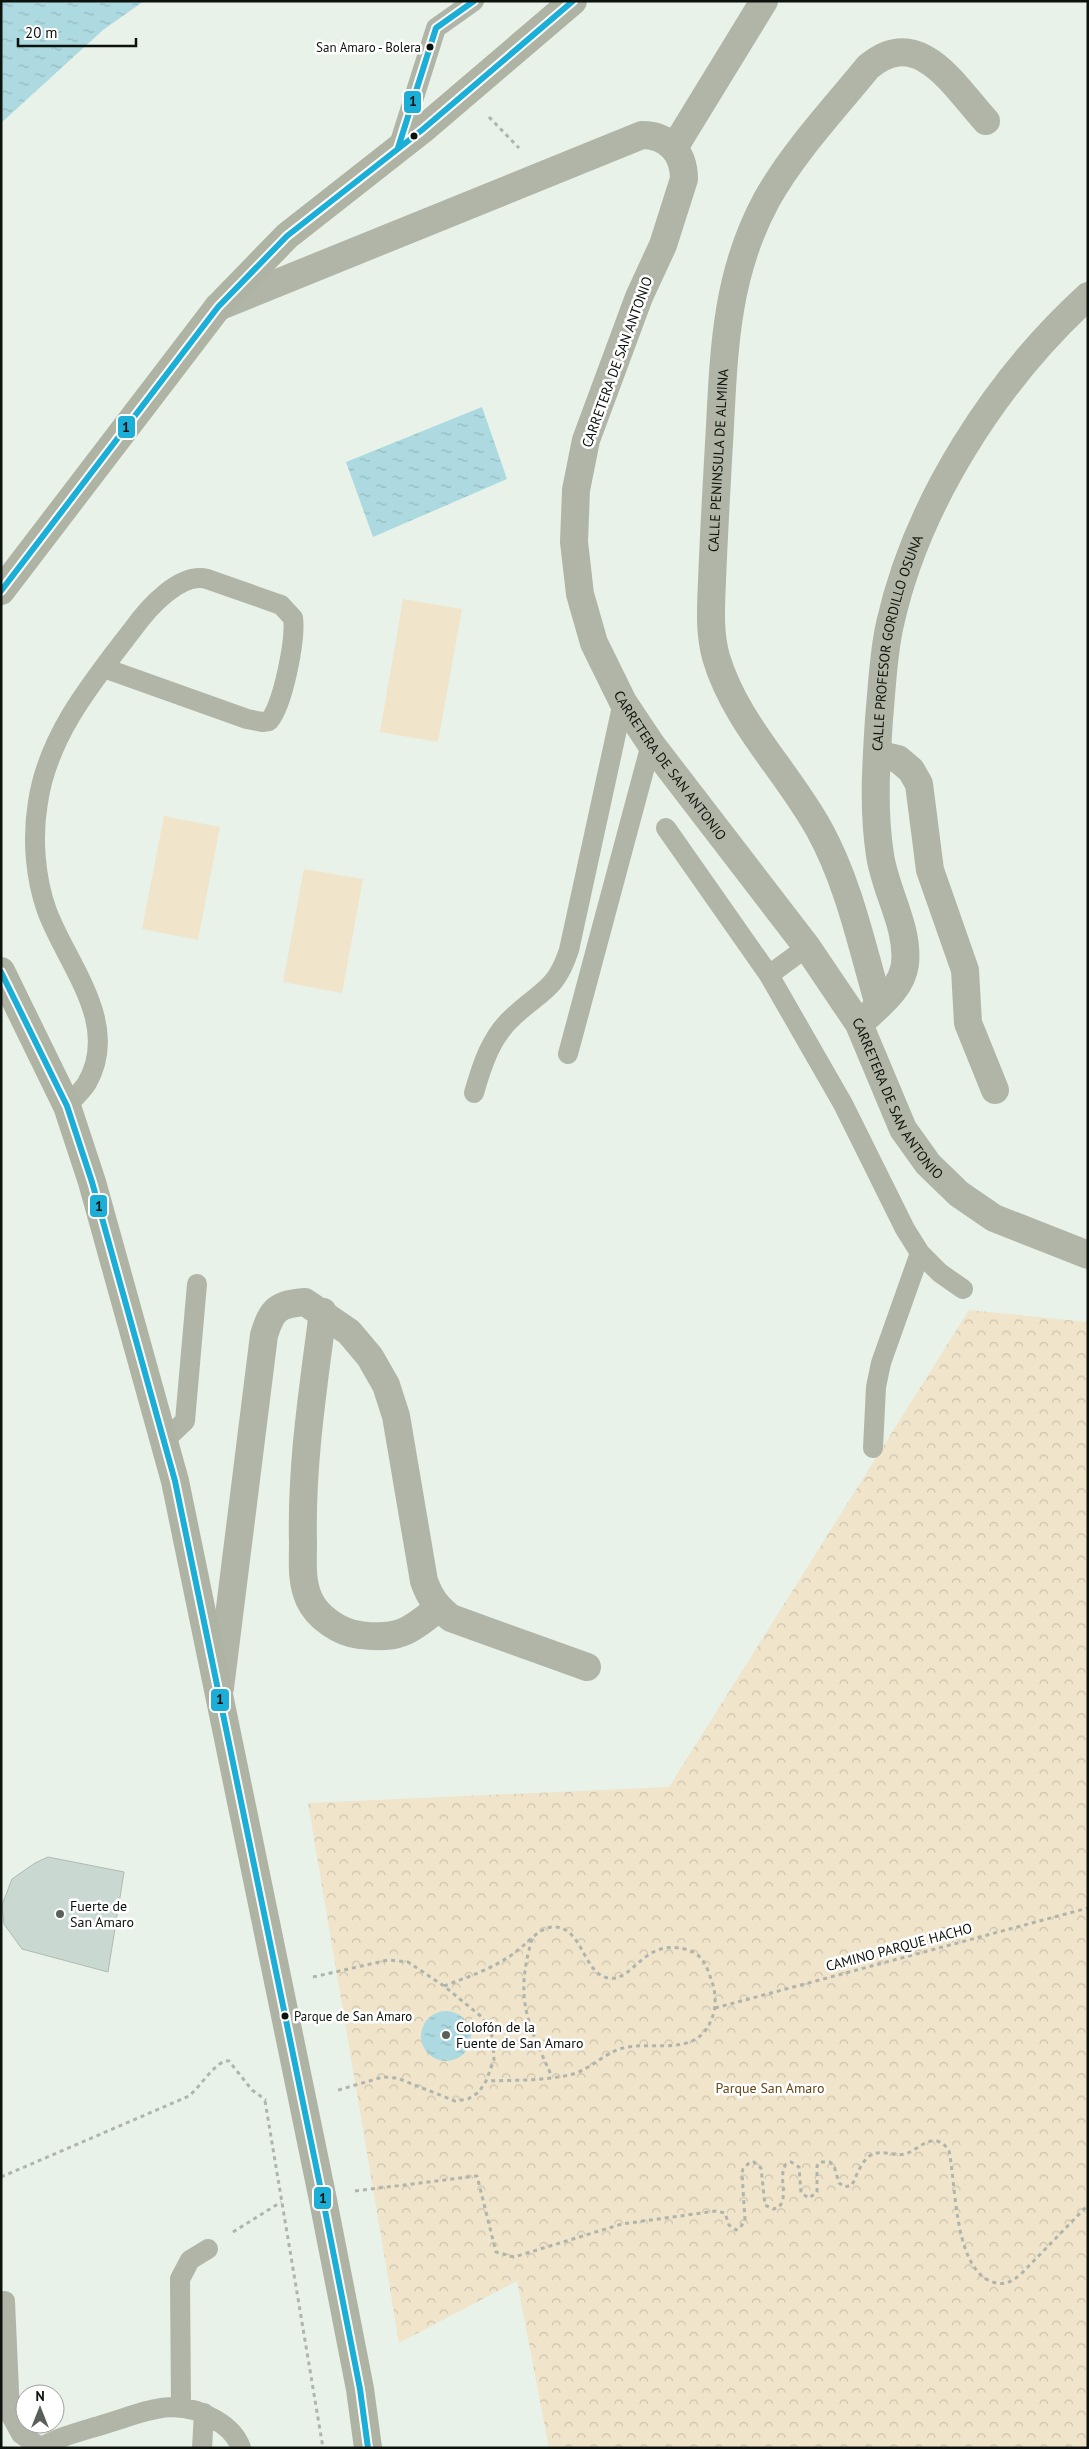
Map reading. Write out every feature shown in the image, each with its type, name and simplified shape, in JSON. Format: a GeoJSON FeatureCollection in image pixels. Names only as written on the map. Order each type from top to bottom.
{"type":"FeatureCollection","features":[{"type":"Feature","properties":{"kind":"main road"},"geometry":{"type":"LineString","coordinates":[[1,591],[218,307],[287,236],[466,93],[572,1]]}},
{"type":"Feature","properties":{"kind":"main road"},"geometry":{"type":"LineString","coordinates":[[1,971],[67,1106],[92,1182],[175,1481],[322,2195],[360,2389],[368,2448]]}},
{"type":"Feature","properties":{"kind":"street"},"geometry":{"type":"LineString","coordinates":[[218,307],[642,135],[654,135],[666,140],[674,148],[764,1]]}},
{"type":"Feature","properties":{"kind":"street","name":"CALLE PENINSULA DE ALMINA"},"geometry":{"type":"LineString","coordinates":[[879,1005],[846,894],[819,830],[734,699],[716,656],[711,610],[726,323],[735,280],[746,246],[767,199],[791,162],[868,67],[880,57],[894,52],[909,52],[922,56],[935,64],[986,121]]}},
{"type":"Feature","properties":{"kind":"street","name":"CARRETERA DE SAN ANTONIO"},"geometry":{"type":"LineString","coordinates":[[674,148],[684,168],[684,179],[663,245],[639,297],[586,440],[576,490],[574,542],[580,594],[594,644],[623,702],[651,744],[807,948],[859,1024],[903,1129],[928,1164],[959,1194],[994,1218],[1088,1255]]}},
{"type":"Feature","properties":{"kind":"street","name":"CALLE PROFESOR GORDILLO OSUNA"},"geometry":{"type":"LineString","coordinates":[[859,1024],[900,981],[905,965],[905,950],[879,849],[876,823],[877,754],[882,689],[889,625],[902,579],[918,534],[939,490],[1008,383],[1059,322],[1088,296]]}},
{"type":"Feature","properties":{"kind":"street"},"geometry":{"type":"LineString","coordinates":[[877,754],[898,759],[911,770],[919,784],[930,870],[966,970],[968,1023],[995,1090]]}},
{"type":"Feature","properties":{"kind":"street"},"geometry":{"type":"LineString","coordinates":[[219,1697],[264,1335],[270,1316],[285,1304],[305,1302],[323,1312],[354,1338],[370,1357],[386,1385],[396,1416],[424,1581],[429,1596],[438,1608],[450,1618],[587,1667]]}},
{"type":"Feature","properties":{"kind":"street"},"geometry":{"type":"LineString","coordinates":[[323,1312],[304,1469],[303,1580],[310,1601],[322,1618],[350,1634],[382,1638],[413,1629],[438,1608]]}},
{"type":"Feature","properties":{"kind":"lane"},"geometry":{"type":"LineString","coordinates":[[398,148],[436,28],[474,1]]}},
{"type":"Feature","properties":{"kind":"lane"},"geometry":{"type":"LineString","coordinates":[[67,1106],[87,1084],[97,1055],[98,1025],[88,997],[47,910],[38,875],[35,839],[38,802],[46,767],[74,708],[146,611],[184,580],[192,577],[207,579],[281,605],[292,618],[293,636],[278,705],[269,721],[262,722],[247,719],[104,668]]}},
{"type":"Feature","properties":{"kind":"lane"},"geometry":{"type":"LineString","coordinates":[[474,1093],[481,1065],[494,1040],[512,1017],[550,987],[563,970],[623,702]]}},
{"type":"Feature","properties":{"kind":"lane"},"geometry":{"type":"LineString","coordinates":[[568,1054],[651,744]]}},
{"type":"Feature","properties":{"kind":"lane"},"geometry":{"type":"LineString","coordinates":[[666,828],[769,975],[843,1104],[905,1229],[920,1253],[940,1273],[963,1289]]}},
{"type":"Feature","properties":{"kind":"lane"},"geometry":{"type":"LineString","coordinates":[[769,975],[807,948]]}},
{"type":"Feature","properties":{"kind":"lane"},"geometry":{"type":"LineString","coordinates":[[873,1448],[876,1387],[881,1363],[920,1253]]}},
{"type":"Feature","properties":{"kind":"lane"},"geometry":{"type":"LineString","coordinates":[[164,1441],[184,1421],[197,1284]]}},
{"type":"Feature","properties":{"kind":"lane"},"geometry":{"type":"LineString","coordinates":[[181,2406],[180,2279],[190,2260],[208,2249]]}},
{"type":"Feature","properties":{"kind":"lane"},"geometry":{"type":"LineString","coordinates":[[5,2301],[10,2414],[21,2434],[40,2448],[56,2439],[160,2407],[181,2406],[204,2413],[225,2426],[242,2448]]}},
{"type":"Feature","properties":{"kind":"lane"},"geometry":{"type":"LineString","coordinates":[[202,2448],[204,2413]]}},
{"type":"Feature","properties":{"kind":"path"},"geometry":{"type":"LineString","coordinates":[[466,93],[545,175]]}},
{"type":"Feature","properties":{"kind":"path","name":"CAMINO PARQUE HACHO"},"geometry":{"type":"LineString","coordinates":[[716,2008],[1088,1908]]}},
{"type":"Feature","properties":{"kind":"path"},"geometry":{"type":"LineString","coordinates":[[278,1985],[388,1960],[408,1962],[444,1986],[495,1967],[511,1957],[545,1929],[554,1927],[566,1931],[576,1939],[585,1956],[597,1971],[607,1978],[617,1978],[630,1971],[641,1958],[660,1948],[677,1946],[692,1950],[704,1960],[714,1988],[716,2008],[708,2028],[698,2039],[684,2045],[625,2047],[606,2053],[574,2073],[552,2077],[486,2081]]}},
{"type":"Feature","properties":{"kind":"path"},"geometry":{"type":"LineString","coordinates":[[532,1939],[524,1966],[522,1996],[528,2024],[552,2077]]}},
{"type":"Feature","properties":{"kind":"path"},"geometry":{"type":"LineString","coordinates":[[264,2099],[323,2448]]}},
{"type":"Feature","properties":{"kind":"path"},"geometry":{"type":"LineString","coordinates":[[322,2195],[477,2176],[496,2252],[514,2257],[622,2224],[716,2211],[724,2213],[729,2225],[736,2230],[740,2228],[745,2220],[742,2174],[743,2169],[750,2162],[754,2162],[761,2168],[765,2206],[774,2209],[778,2208],[783,2200],[782,2172],[786,2164],[791,2162],[799,2167],[801,2193],[809,2198],[816,2192],[816,2166],[820,2162],[830,2162],[834,2166],[839,2183],[845,2186],[852,2184],[863,2162],[871,2155],[881,2152],[902,2155],[913,2152],[929,2141],[937,2141],[949,2150],[956,2215],[967,2252],[980,2273],[997,2284],[1011,2283],[1022,2274],[1088,2205]]}},
{"type":"Feature","properties":{"kind":"path"},"geometry":{"type":"LineString","coordinates":[[208,2249],[281,2202]]}},
{"type":"Feature","properties":{"kind":"green space"},"geometry":{"type":"Polygon","coordinates":[[[403,599],[462,609],[438,742],[380,732],[403,599]]]}},
{"type":"Feature","properties":{"kind":"green space"},"geometry":{"type":"Polygon","coordinates":[[[164,816],[220,827],[198,940],[142,929],[164,816]]]}},
{"type":"Feature","properties":{"kind":"green space"},"geometry":{"type":"Polygon","coordinates":[[[304,869],[363,879],[342,993],[283,982],[304,869]]]}},
{"type":"Feature","properties":{"kind":"green space","name":"Parque San Amaro"},"geometry":{"type":"Polygon","coordinates":[[[969,1310],[1088,1322],[1088,2448],[549,2448],[517,2281],[399,2343],[308,1803],[669,1787],[969,1310]]]}},
{"type":"Feature","properties":{"kind":"water"},"geometry":{"type":"Polygon","coordinates":[[[1,1],[144,1],[103,30],[1,123],[1,1]]]}},
{"type":"Feature","properties":{"kind":"water"},"geometry":{"type":"Polygon","coordinates":[[[482,407],[507,479],[373,537],[346,462],[482,407]]]}},
{"type":"Feature","properties":{"kind":"water"},"geometry":{"type":"Polygon","coordinates":[[[441,2011],[451,2011],[464,2018],[471,2031],[471,2041],[464,2054],[451,2061],[441,2061],[432,2057],[425,2050],[421,2041],[421,2031],[425,2022],[432,2015],[441,2011]]]}},
{"type":"Feature","properties":{"kind":"building","name":"Fuerte de San Amaro"},"geometry":{"type":"Polygon","coordinates":[[[48,1857],[124,1872],[108,1972],[22,1949],[4,1924],[2,1905],[12,1879],[35,1863],[48,1857]]]}},
{"type":"Feature","properties":{"kind":"transit line","name":"1"},"geometry":{"type":"LineString","coordinates":[[398,148],[436,28],[474,1]]}},
{"type":"Feature","properties":{"kind":"transit line","name":"1"},"geometry":{"type":"LineString","coordinates":[[1,591],[218,307],[287,236],[422,130],[573,1]]}},
{"type":"Feature","properties":{"kind":"transit line","name":"1"},"geometry":{"type":"LineString","coordinates":[[1,972],[67,1106],[92,1182],[175,1481],[322,2195],[360,2389],[368,2448]]}},
{"type":"Feature","properties":{"kind":"place","name":"San Amaro - Bolera"},"geometry":{"type":"Point","coordinates":[430,47]}},
{"type":"Feature","properties":{"kind":"place","name":"Fuerte de San Amaro"},"geometry":{"type":"Point","coordinates":[60,1914]}},
{"type":"Feature","properties":{"kind":"place","name":"Parque de San Amaro"},"geometry":{"type":"Point","coordinates":[285,2016]}},
{"type":"Feature","properties":{"kind":"place","name":"Colofón de la Fuente de San Amaro"},"geometry":{"type":"Point","coordinates":[446,2035]}}]}
